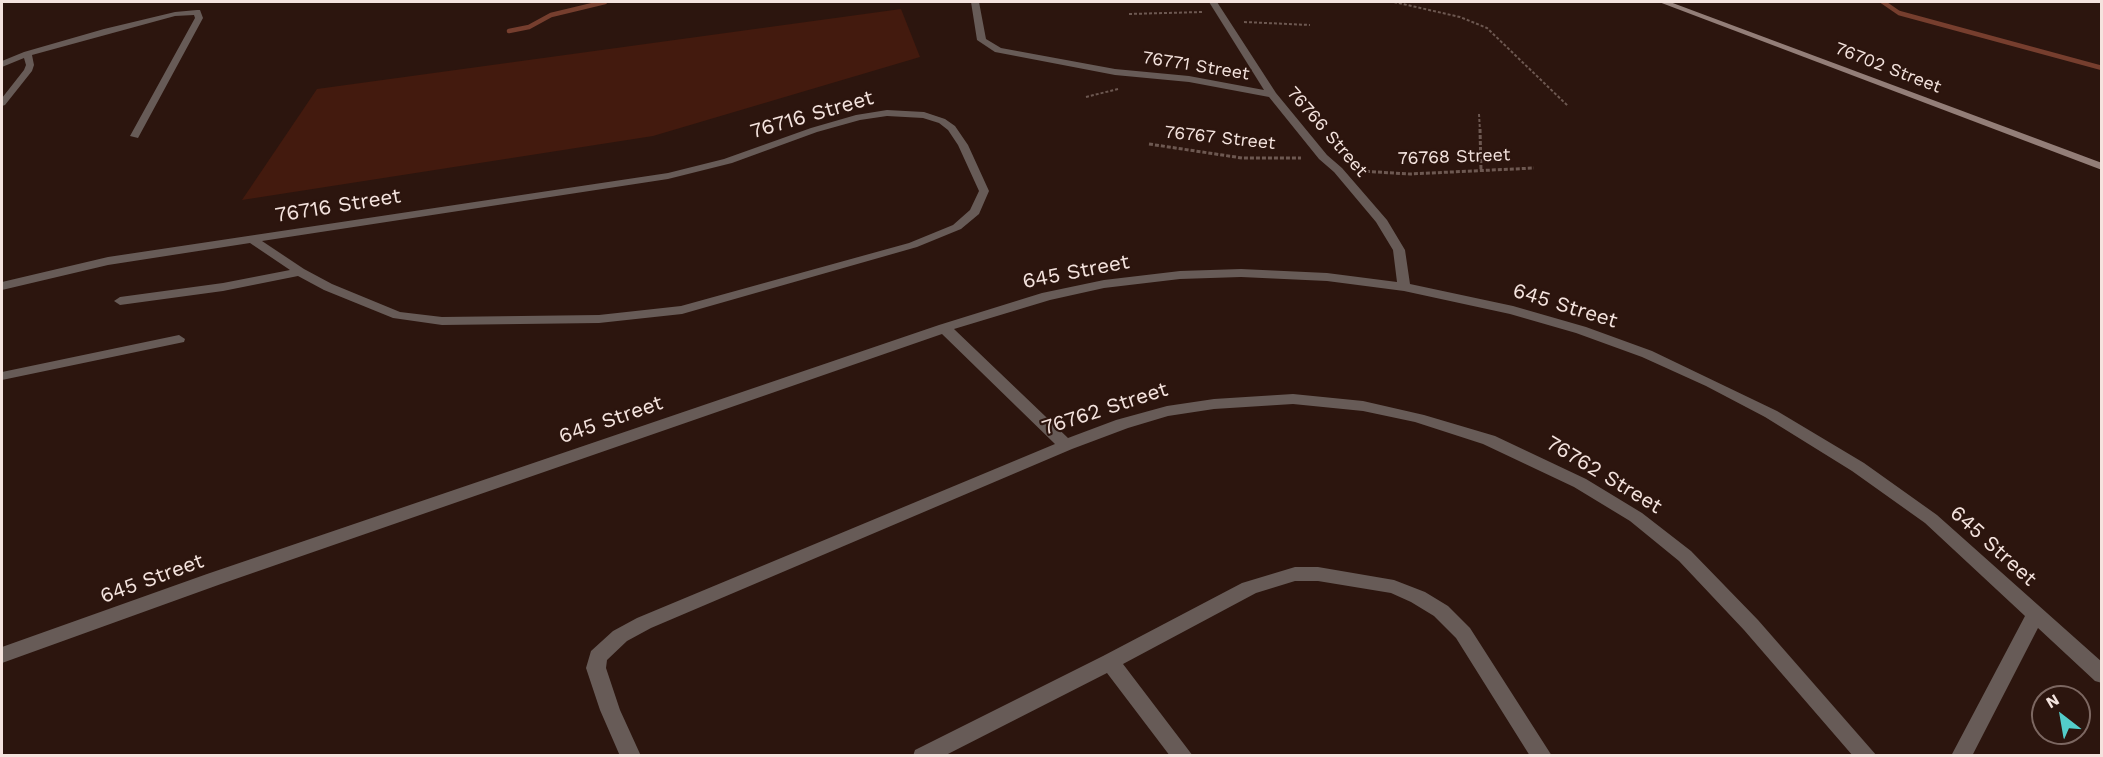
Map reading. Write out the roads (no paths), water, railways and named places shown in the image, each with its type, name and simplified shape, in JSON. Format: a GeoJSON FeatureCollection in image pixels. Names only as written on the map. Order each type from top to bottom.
{"type":"FeatureCollection","features":[{"type":"Feature","properties":{"kind":"street","name":"76771 Street"},"geometry":{"type":"LineString","coordinates":[[975,2],[982,40],[998,50],[1115,72],[1189,79],[1272,95]]}},
{"type":"Feature","properties":{"kind":"street","name":"76702 Street"},"geometry":{"type":"LineString","coordinates":[[1663,2],[2102,167]]}},
{"type":"Feature","properties":{"kind":"street","name":"76766 Street"},"geometry":{"type":"LineString","coordinates":[[1216,6],[1272,95],[1323,157],[1338,170],[1381,220],[1399,250],[1404,286]]}},
{"type":"Feature","properties":{"kind":"street","name":"645 Street"},"geometry":{"type":"LineString","coordinates":[[2,655],[944,328],[1047,296],[1104,284],[1180,275],[1241,273],[1291,275],[1404,286],[1513,310],[1581,330],[1647,354],[1731,393],[1771,414],[1858,467],[1931,519],[2102,675]]}},
{"type":"Feature","properties":{"kind":"street"},"geometry":{"type":"LineString","coordinates":[[944,328],[1066,445]]}},
{"type":"Feature","properties":{"kind":"street","name":"76762 Street"},"geometry":{"type":"LineString","coordinates":[[631,756],[610,710],[596,668],[598,657],[620,636],[644,623],[1066,445],[1167,411],[1214,404],[1293,399],[1363,406],[1418,418],[1489,440],[1580,483],[1636,517],[1684,556],[1751,625],[1868,756]]}},
{"type":"Feature","properties":{"kind":"street"},"geometry":{"type":"LineString","coordinates":[[923,756],[1110,662],[1249,588],[1270,579],[1295,574],[1318,574],[1394,586],[1418,597],[1441,612],[1463,633],[1542,756]]}},
{"type":"Feature","properties":{"kind":"street"},"geometry":{"type":"LineString","coordinates":[[1961,756],[2036,614]]}},
{"type":"Feature","properties":{"kind":"street"},"geometry":{"type":"LineString","coordinates":[[1110,662],[1183,756]]}},
{"type":"Feature","properties":{"kind":"lane"},"geometry":{"type":"LineString","coordinates":[[2,64],[27,54],[175,14],[197,12],[199,18],[135,136]]}},
{"type":"Feature","properties":{"kind":"lane"},"geometry":{"type":"LineString","coordinates":[[2,103],[28,71],[30,60],[27,54]]}},
{"type":"Feature","properties":{"kind":"lane","name":"76716 Street"},"geometry":{"type":"LineString","coordinates":[[2,286],[108,261],[668,176],[728,161],[848,120],[887,113],[924,116],[942,121],[952,128],[963,144],[984,191],[975,212],[957,227],[913,245],[682,310],[599,319],[442,321],[398,315],[328,287],[300,272]]}},
{"type":"Feature","properties":{"kind":"lane"},"geometry":{"type":"LineString","coordinates":[[252,239],[300,272]]}},
{"type":"Feature","properties":{"kind":"lane"},"geometry":{"type":"LineString","coordinates":[[120,302],[300,272]]}},
{"type":"Feature","properties":{"kind":"lane"},"geometry":{"type":"LineString","coordinates":[[2,376],[180,339]]}},
{"type":"Feature","properties":{"kind":"waterway"},"geometry":{"type":"LineString","coordinates":[[509,31],[529,27],[551,15],[605,2]]}},
{"type":"Feature","properties":{"kind":"waterway"},"geometry":{"type":"LineString","coordinates":[[1883,2],[1899,13],[2102,68]]}}]}
